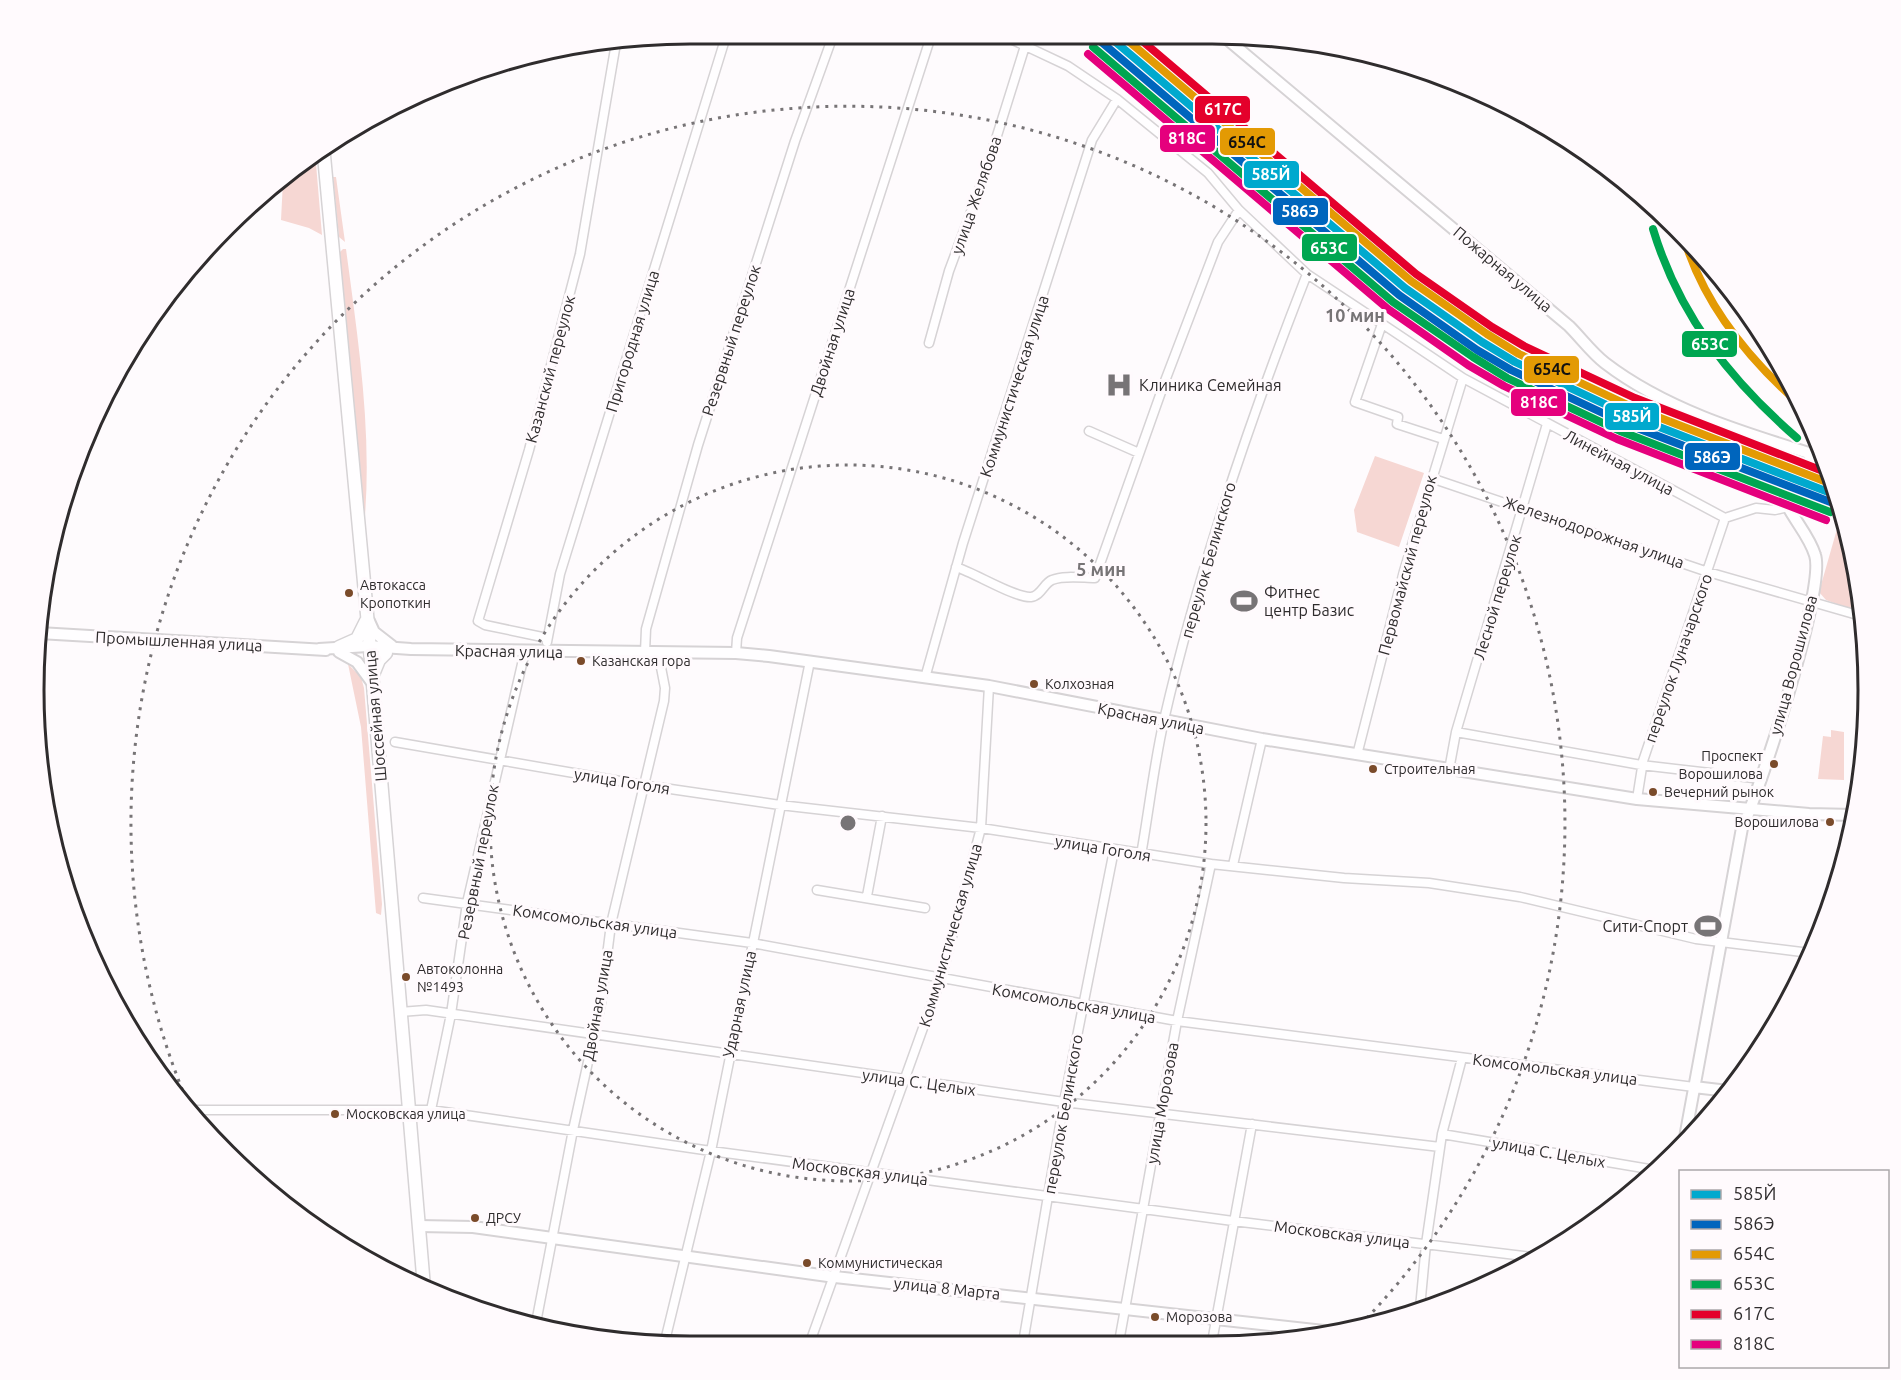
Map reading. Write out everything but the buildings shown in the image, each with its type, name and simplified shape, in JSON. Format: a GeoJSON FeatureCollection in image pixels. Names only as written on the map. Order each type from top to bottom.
{"type":"FeatureCollection","features":[{"type":"Feature","properties":{"kind":"highway","name":"Шоссейная улица"},"geometry":{"type":"LineString","coordinates":[[324,157],[367,614],[371,681],[396,901],[400,1012],[423,1278]]}},
{"type":"Feature","properties":{"kind":"highway"},"geometry":{"type":"LineString","coordinates":[[339,650],[357,639],[364,627],[367,614]]}},
{"type":"Feature","properties":{"kind":"highway"},"geometry":{"type":"LineString","coordinates":[[371,681],[375,668],[391,650]]}},
{"type":"Feature","properties":{"kind":"main road","name":"Пожарная улица"},"geometry":{"type":"LineString","coordinates":[[1234,45],[1569,326],[1604,362],[1667,401],[1723,425],[1811,450]]}},
{"type":"Feature","properties":{"kind":"main road"},"geometry":{"type":"LineString","coordinates":[[1802,470],[1812,455]]}},
{"type":"Feature","properties":{"kind":"main road","name":"улица Ворошилова"},"geometry":{"type":"LineString","coordinates":[[1687,1127],[1742,828],[1762,779],[1803,640],[1812,601],[1816,556],[1789,505]]}},
{"type":"Feature","properties":{"kind":"main road"},"geometry":{"type":"LineString","coordinates":[[367,614],[374,632],[391,650]]}},
{"type":"Feature","properties":{"kind":"main road","name":"Промышленная улица"},"geometry":{"type":"LineString","coordinates":[[46,633],[319,649]]}},
{"type":"Feature","properties":{"kind":"main road","name":"Красная улица"},"geometry":{"type":"LineString","coordinates":[[319,649],[736,653],[810,661],[989,686],[1262,739],[1637,799],[1751,810],[1845,815]]}},
{"type":"Feature","properties":{"kind":"main road"},"geometry":{"type":"LineString","coordinates":[[339,650],[357,662],[371,681]]}},
{"type":"Feature","properties":{"kind":"main road","name":"Комсомольская улица"},"geometry":{"type":"LineString","coordinates":[[1694,1087],[1719,1090]]}},
{"type":"Feature","properties":{"kind":"main road","name":"улица 8 Марта"},"geometry":{"type":"LineString","coordinates":[[419,1226],[473,1227],[835,1277],[1308,1329]]}},
{"type":"Feature","properties":{"kind":"street","name":"Пригородная улица"},"geometry":{"type":"LineString","coordinates":[[548,651],[547,638],[560,573],[724,44]]}},
{"type":"Feature","properties":{"kind":"street","name":"Резервный переулок"},"geometry":{"type":"LineString","coordinates":[[645,652],[646,629],[698,445],[795,141],[830,44]]}},
{"type":"Feature","properties":{"kind":"street","name":"Двойная улица"},"geometry":{"type":"LineString","coordinates":[[736,653],[737,638],[772,525],[928,44]]}},
{"type":"Feature","properties":{"kind":"street","name":"Линейная улица"},"geometry":{"type":"LineString","coordinates":[[1020,44],[1068,66],[1117,99],[1208,173],[1239,210],[1307,274],[1463,378],[1725,518]]}},
{"type":"Feature","properties":{"kind":"street","name":"улица Желябова"},"geometry":{"type":"LineString","coordinates":[[929,343],[949,271],[985,174],[1024,46]]}},
{"type":"Feature","properties":{"kind":"street","name":"Казанский переулок"},"geometry":{"type":"LineString","coordinates":[[547,638],[485,625],[478,621],[529,450],[580,254],[615,48]]}},
{"type":"Feature","properties":{"kind":"street","name":"Коммунистическая улица"},"geometry":{"type":"LineString","coordinates":[[925,678],[956,567],[1092,140],[1117,99]]}},
{"type":"Feature","properties":{"kind":"street"},"geometry":{"type":"LineString","coordinates":[[956,567],[989,580],[1007,591],[1030,597],[1037,595],[1048,582],[1055,578],[1095,578],[1218,242],[1239,210]]}},
{"type":"Feature","properties":{"kind":"street","name":"переулок Белинского"},"geometry":{"type":"LineString","coordinates":[[1141,855],[1164,720],[1221,510],[1268,372],[1307,274]]}},
{"type":"Feature","properties":{"kind":"street"},"geometry":{"type":"LineString","coordinates":[[1382,324],[1354,402],[1398,417],[1397,424],[1443,439]]}},
{"type":"Feature","properties":{"kind":"street","name":"Первомайский переулок"},"geometry":{"type":"LineString","coordinates":[[1357,755],[1431,478],[1463,378]]}},
{"type":"Feature","properties":{"kind":"street","name":"Лесной переулок"},"geometry":{"type":"LineString","coordinates":[[1449,770],[1456,732],[1547,424]]}},
{"type":"Feature","properties":{"kind":"street"},"geometry":{"type":"LineString","coordinates":[[1089,431],[1139,453]]}},
{"type":"Feature","properties":{"kind":"street","name":"Железнодорожная улица"},"geometry":{"type":"LineString","coordinates":[[1431,478],[1708,572],[1853,613]]}},
{"type":"Feature","properties":{"kind":"street"},"geometry":{"type":"LineString","coordinates":[[1725,518],[1756,508],[1775,510],[1789,505]]}},
{"type":"Feature","properties":{"kind":"street","name":"переулок Луначарского"},"geometry":{"type":"LineString","coordinates":[[1637,799],[1641,765],[1725,518]]}},
{"type":"Feature","properties":{"kind":"street","name":"Резервный переулок"},"geometry":{"type":"LineString","coordinates":[[431,1110],[451,1014],[467,903],[525,651]]}},
{"type":"Feature","properties":{"kind":"street","name":"Двойная улица"},"geometry":{"type":"LineString","coordinates":[[537,1317],[600,1003],[611,924],[664,702],[665,688],[658,652]]}},
{"type":"Feature","properties":{"kind":"street","name":"Ударная улица"},"geometry":{"type":"LineString","coordinates":[[666,1335],[711,1151],[810,661]]}},
{"type":"Feature","properties":{"kind":"street","name":"Коммунистическая улица"},"geometry":{"type":"LineString","coordinates":[[812,1336],[941,978],[981,828],[989,686]]}},
{"type":"Feature","properties":{"kind":"street"},"geometry":{"type":"LineString","coordinates":[[1456,732],[1641,765],[1762,779]]}},
{"type":"Feature","properties":{"kind":"street"},"geometry":{"type":"LineString","coordinates":[[1233,865],[1262,739]]}},
{"type":"Feature","properties":{"kind":"street","name":"улица Гоголя"},"geometry":{"type":"LineString","coordinates":[[395,742],[643,785],[780,805],[981,828],[1141,855],[1344,878],[1429,883],[1520,897],[1696,939],[1802,951]]}},
{"type":"Feature","properties":{"kind":"street"},"geometry":{"type":"LineString","coordinates":[[867,896],[882,816]]}},
{"type":"Feature","properties":{"kind":"street","name":"переулок Белинского"},"geometry":{"type":"LineString","coordinates":[[1024,1336],[1064,1102],[1114,850]]}},
{"type":"Feature","properties":{"kind":"street","name":"улица Морозова"},"geometry":{"type":"LineString","coordinates":[[1120,1336],[1176,1021],[1211,864]]}},
{"type":"Feature","properties":{"kind":"street"},"geometry":{"type":"LineString","coordinates":[[817,890],[867,896],[925,908]]}},
{"type":"Feature","properties":{"kind":"street","name":"Комсомольская улица"},"geometry":{"type":"LineString","coordinates":[[423,898],[752,943],[1176,1021],[1694,1087]]}},
{"type":"Feature","properties":{"kind":"street","name":"улица С. Целых"},"geometry":{"type":"LineString","coordinates":[[400,1012],[426,1010],[592,1036],[1159,1115],[1440,1147]]}},
{"type":"Feature","properties":{"kind":"street"},"geometry":{"type":"LineString","coordinates":[[1421,1301],[1426,1244],[1442,1134],[1462,1058]]}},
{"type":"Feature","properties":{"kind":"street","name":"Московская улица"},"geometry":{"type":"LineString","coordinates":[[199,1110],[431,1110],[872,1173],[1048,1194],[1233,1221],[1523,1256]]}},
{"type":"Feature","properties":{"kind":"street"},"geometry":{"type":"LineString","coordinates":[[1213,1336],[1252,1124]]}},
{"type":"Feature","properties":{"kind":"street","name":"улица С. Целых"},"geometry":{"type":"LineString","coordinates":[[1442,1134],[1645,1168]]}},
{"type":"Feature","properties":{"kind":"shaded area"},"geometry":{"type":"Polygon","coordinates":[[[316,163],[322,235],[309,228],[281,220],[283,188],[316,163]]]}},
{"type":"Feature","properties":{"kind":"shaded area"},"geometry":{"type":"Polygon","coordinates":[[[333,177],[336,177],[345,242],[339,237],[333,177]]]}},
{"type":"Feature","properties":{"kind":"shaded area"},"geometry":{"type":"Polygon","coordinates":[[[346,249],[363,387],[367,457],[364,527],[339,253],[346,249]]]}},
{"type":"Feature","properties":{"kind":"shaded area"},"geometry":{"type":"Polygon","coordinates":[[[1375,456],[1424,473],[1399,547],[1357,532],[1354,510],[1375,456]]]}},
{"type":"Feature","properties":{"kind":"shaded area"},"geometry":{"type":"Polygon","coordinates":[[[1837,530],[1852,610],[1826,600],[1819,592],[1837,530]]]}},
{"type":"Feature","properties":{"kind":"shaded area"},"geometry":{"type":"Polygon","coordinates":[[[348,664],[361,677],[364,688],[382,904],[381,915],[376,913],[361,727],[348,664]]]}},
{"type":"Feature","properties":{"kind":"shaded area"},"geometry":{"type":"Polygon","coordinates":[[[1831,730],[1844,732],[1844,780],[1818,779],[1823,736],[1831,737],[1831,730]]]}},
{"type":"Feature","properties":{"kind":"tunnel"},"geometry":{"type":"LineString","coordinates":[[1790,503],[1802,470]]}},
{"type":"Feature","properties":{"kind":"transit line","name":"586Э"},"geometry":{"type":"LineString","coordinates":[[1104,44],[1399,295],[1477,350],[1511,370],[1624,423],[1829,501]]}},
{"type":"Feature","properties":{"kind":"transit line","name":"585Й"},"geometry":{"type":"LineString","coordinates":[[1118,44],[1405,288],[1482,342],[1515,362],[1628,415],[1826,491]]}},
{"type":"Feature","properties":{"kind":"transit line","name":"654С"},"geometry":{"type":"LineString","coordinates":[[1132,44],[1411,281],[1487,334],[1519,354],[1632,407],[1822,480]]}},
{"type":"Feature","properties":{"kind":"transit line","name":"617C"},"geometry":{"type":"LineString","coordinates":[[1146,44],[1416,274],[1492,327],[1524,346],[1635,398],[1818,469]]}},
{"type":"Feature","properties":{"kind":"transit line","name":"653С"},"geometry":{"type":"LineString","coordinates":[[1093,47],[1393,302],[1473,357],[1507,378],[1620,431],[1830,512]]}},
{"type":"Feature","properties":{"kind":"transit line","name":"818С"},"geometry":{"type":"LineString","coordinates":[[1088,54],[1388,309],[1468,365],[1504,386],[1617,439],[1826,520]]}},
{"type":"Feature","properties":{"kind":"transit line","name":"653С"},"geometry":{"type":"LineString","coordinates":[[1653,229],[1677,290],[1692,318],[1729,369],[1750,393],[1797,438]]}},
{"type":"Feature","properties":{"kind":"transit line","name":"654С"},"geometry":{"type":"LineString","coordinates":[[1691,258],[1704,286],[1732,331],[1783,389]]}},
{"type":"Feature","properties":{"kind":"place","name":"Клиника Семейная"},"geometry":{"type":"Point","coordinates":[1119,385]}},
{"type":"Feature","properties":{"kind":"place","name":"Автокасса Кропоткин"},"geometry":{"type":"Point","coordinates":[349,593]}},
{"type":"Feature","properties":{"kind":"place","name":"Фитнес центр Базис"},"geometry":{"type":"Point","coordinates":[1244,601]}},
{"type":"Feature","properties":{"kind":"place","name":"Казанская гора"},"geometry":{"type":"Point","coordinates":[581,661]}},
{"type":"Feature","properties":{"kind":"place","name":"Колхозная"},"geometry":{"type":"Point","coordinates":[1034,684]}},
{"type":"Feature","properties":{"kind":"place","name":"Проспект Ворошилова"},"geometry":{"type":"Point","coordinates":[1774,764]}},
{"type":"Feature","properties":{"kind":"place","name":"Строительная"},"geometry":{"type":"Point","coordinates":[1373,769]}},
{"type":"Feature","properties":{"kind":"place","name":"Вечерний рынок"},"geometry":{"type":"Point","coordinates":[1653,792]}},
{"type":"Feature","properties":{"kind":"place","name":"Ворошилова"},"geometry":{"type":"Point","coordinates":[1830,822]}},
{"type":"Feature","properties":{"kind":"place","name":"Сити-Спорт"},"geometry":{"type":"Point","coordinates":[1708,926]}},
{"type":"Feature","properties":{"kind":"place","name":"Автоколонна №1493"},"geometry":{"type":"Point","coordinates":[406,977]}},
{"type":"Feature","properties":{"kind":"place","name":"Московская улица"},"geometry":{"type":"Point","coordinates":[335,1114]}},
{"type":"Feature","properties":{"kind":"place","name":"ДРСУ"},"geometry":{"type":"Point","coordinates":[475,1218]}},
{"type":"Feature","properties":{"kind":"place","name":"Коммунистическая"},"geometry":{"type":"Point","coordinates":[807,1263]}},
{"type":"Feature","properties":{"kind":"place","name":"Морозова"},"geometry":{"type":"Point","coordinates":[1155,1317]}}]}
